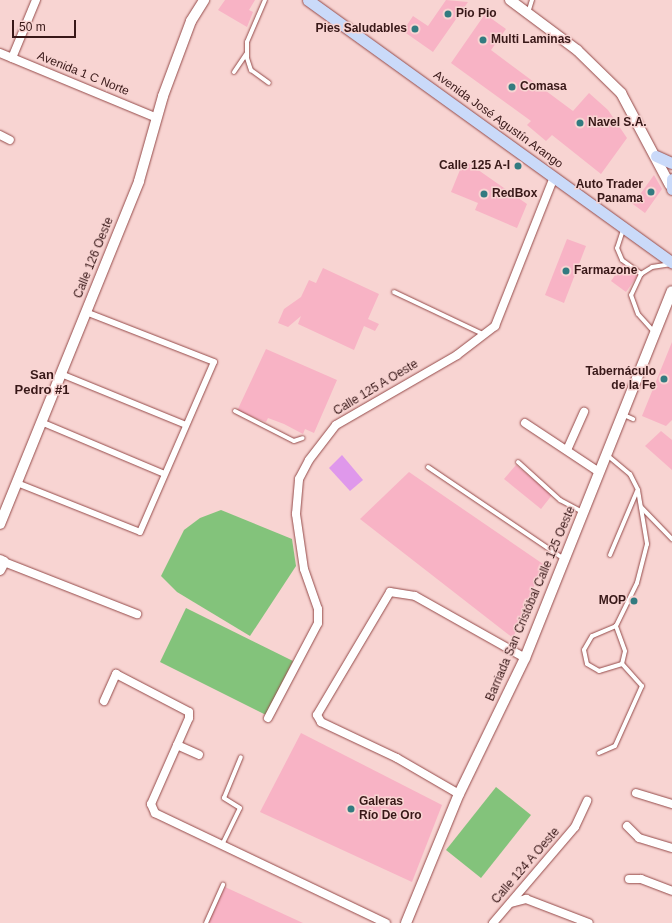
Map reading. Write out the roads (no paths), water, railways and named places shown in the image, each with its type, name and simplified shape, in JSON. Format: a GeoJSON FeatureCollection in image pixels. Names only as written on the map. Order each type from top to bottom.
{"type":"FeatureCollection","features":[{"type":"Feature","properties":{"kind":"main road","name":"Avenida José Agustín Arango"},"geometry":{"type":"LineString","coordinates":[[308,0],[672,263]]}},
{"type":"Feature","properties":{"kind":"main road"},"geometry":{"type":"LineString","coordinates":[[656,156],[672,163]]}},
{"type":"Feature","properties":{"kind":"street"},"geometry":{"type":"LineString","coordinates":[[12,58],[36,0]]}},
{"type":"Feature","properties":{"kind":"street","name":"Calle 126 Oeste"},"geometry":{"type":"LineString","coordinates":[[0,524],[140,181],[158,118],[191,21],[204,0]]}},
{"type":"Feature","properties":{"kind":"street"},"geometry":{"type":"LineString","coordinates":[[510,0],[577,50],[621,93],[671,184]]}},
{"type":"Feature","properties":{"kind":"street","name":"Avenida 1 C Norte"},"geometry":{"type":"LineString","coordinates":[[0,53],[158,118]]}},
{"type":"Feature","properties":{"kind":"street"},"geometry":{"type":"LineString","coordinates":[[0,134],[10,140]]}},
{"type":"Feature","properties":{"kind":"street","name":"Calle 125 A Oeste"},"geometry":{"type":"LineString","coordinates":[[268,718],[292,668],[318,623],[318,609],[304,569],[296,514],[299,479],[308,460],[323,439],[355,411],[485,336],[501,315],[554,177]]}},
{"type":"Feature","properties":{"kind":"street","name":"Barriada San Cristóbal Calle 125 Oeste"},"geometry":{"type":"LineString","coordinates":[[406,923],[459,794],[525,658],[655,333],[670,304],[672,291]]}},
{"type":"Feature","properties":{"kind":"street"},"geometry":{"type":"LineString","coordinates":[[16,483],[140,532],[214,362],[86,312]]}},
{"type":"Feature","properties":{"kind":"street"},"geometry":{"type":"LineString","coordinates":[[61,374],[186,425]]}},
{"type":"Feature","properties":{"kind":"street"},"geometry":{"type":"LineString","coordinates":[[566,450],[584,412]]}},
{"type":"Feature","properties":{"kind":"street"},"geometry":{"type":"LineString","coordinates":[[41,422],[165,474]]}},
{"type":"Feature","properties":{"kind":"street"},"geometry":{"type":"LineString","coordinates":[[524,423],[599,472]]}},
{"type":"Feature","properties":{"kind":"street"},"geometry":{"type":"LineString","coordinates":[[1,564],[137,614]]}},
{"type":"Feature","properties":{"kind":"street"},"geometry":{"type":"LineString","coordinates":[[459,794],[397,758],[321,722],[317,715],[390,592],[415,596],[525,658]]}},
{"type":"Feature","properties":{"kind":"street"},"geometry":{"type":"LineString","coordinates":[[104,701],[116,674],[184,708],[189,718],[152,810],[386,923]]}},
{"type":"Feature","properties":{"kind":"street"},"geometry":{"type":"LineString","coordinates":[[177,745],[199,755]]}},
{"type":"Feature","properties":{"kind":"street"},"geometry":{"type":"LineString","coordinates":[[636,793],[672,804]]}},
{"type":"Feature","properties":{"kind":"street","name":"Calle 124 A Oeste"},"geometry":{"type":"LineString","coordinates":[[493,923],[575,827],[587,801]]}},
{"type":"Feature","properties":{"kind":"street"},"geometry":{"type":"LineString","coordinates":[[626,826],[639,838],[672,848]]}},
{"type":"Feature","properties":{"kind":"street"},"geometry":{"type":"LineString","coordinates":[[629,879],[641,879],[672,891]]}},
{"type":"Feature","properties":{"kind":"street"},"geometry":{"type":"LineString","coordinates":[[510,904],[526,899],[589,923]]}},
{"type":"Feature","properties":{"kind":"lane"},"geometry":{"type":"LineString","coordinates":[[265,0],[247,42],[247,52],[251,70],[269,83]]}},
{"type":"Feature","properties":{"kind":"lane"},"geometry":{"type":"LineString","coordinates":[[528,13],[532,0]]}},
{"type":"Feature","properties":{"kind":"lane"},"geometry":{"type":"LineString","coordinates":[[234,72],[247,52]]}},
{"type":"Feature","properties":{"kind":"lane"},"geometry":{"type":"LineString","coordinates":[[623,227],[617,248],[622,260],[641,274]]}},
{"type":"Feature","properties":{"kind":"lane"},"geometry":{"type":"LineString","coordinates":[[655,333],[638,314],[631,295],[641,274],[652,267],[672,263]]}},
{"type":"Feature","properties":{"kind":"lane"},"geometry":{"type":"LineString","coordinates":[[394,292],[485,336]]}},
{"type":"Feature","properties":{"kind":"lane"},"geometry":{"type":"LineString","coordinates":[[235,411],[294,441],[303,438]]}},
{"type":"Feature","properties":{"kind":"lane"},"geometry":{"type":"LineString","coordinates":[[622,414],[632,419]]}},
{"type":"Feature","properties":{"kind":"lane"},"geometry":{"type":"LineString","coordinates":[[606,454],[630,474],[638,490],[647,544],[636,583],[616,626],[592,636],[584,650],[587,664],[599,671],[622,664]]}},
{"type":"Feature","properties":{"kind":"lane"},"geometry":{"type":"LineString","coordinates":[[518,462],[560,500],[583,512]]}},
{"type":"Feature","properties":{"kind":"lane"},"geometry":{"type":"LineString","coordinates":[[428,467],[564,559]]}},
{"type":"Feature","properties":{"kind":"lane"},"geometry":{"type":"LineString","coordinates":[[610,555],[638,490]]}},
{"type":"Feature","properties":{"kind":"lane"},"geometry":{"type":"LineString","coordinates":[[641,507],[672,539]]}},
{"type":"Feature","properties":{"kind":"lane"},"geometry":{"type":"LineString","coordinates":[[616,626],[625,651],[622,664]]}},
{"type":"Feature","properties":{"kind":"lane"},"geometry":{"type":"LineString","coordinates":[[599,754],[615,746],[642,686],[622,664]]}},
{"type":"Feature","properties":{"kind":"lane"},"geometry":{"type":"LineString","coordinates":[[222,845],[240,808],[224,798],[241,757]]}},
{"type":"Feature","properties":{"kind":"lane"},"geometry":{"type":"LineString","coordinates":[[206,923],[223,885]]}},
{"type":"Feature","properties":{"kind":"place","name":"Pio Pio"},"geometry":{"type":"Point","coordinates":[448,14]}},
{"type":"Feature","properties":{"kind":"place","name":"Pies Saludables"},"geometry":{"type":"Point","coordinates":[415,29]}},
{"type":"Feature","properties":{"kind":"place","name":"Multi Laminas"},"geometry":{"type":"Point","coordinates":[483,40]}},
{"type":"Feature","properties":{"kind":"place","name":"Comasa"},"geometry":{"type":"Point","coordinates":[512,87]}},
{"type":"Feature","properties":{"kind":"place","name":"Navel S.A."},"geometry":{"type":"Point","coordinates":[580,123]}},
{"type":"Feature","properties":{"kind":"place","name":"Calle 125 A-I"},"geometry":{"type":"Point","coordinates":[518,166]}},
{"type":"Feature","properties":{"kind":"place","name":"Auto Trader Panama"},"geometry":{"type":"Point","coordinates":[651,192]}},
{"type":"Feature","properties":{"kind":"place","name":"RedBox"},"geometry":{"type":"Point","coordinates":[484,194]}},
{"type":"Feature","properties":{"kind":"place","name":"Farmazone"},"geometry":{"type":"Point","coordinates":[566,271]}},
{"type":"Feature","properties":{"kind":"place","name":"Tabernáculo de la Fe"},"geometry":{"type":"Point","coordinates":[664,379]}},
{"type":"Feature","properties":{"kind":"place","name":"MOP"},"geometry":{"type":"Point","coordinates":[634,601]}},
{"type":"Feature","properties":{"kind":"place","name":"Galeras Río De Oro"},"geometry":{"type":"Point","coordinates":[351,809]}},
{"type":"Feature","properties":{"kind":"district","name":"San Pedro #1"},"geometry":{"type":"Point","coordinates":[42,384]}}]}
